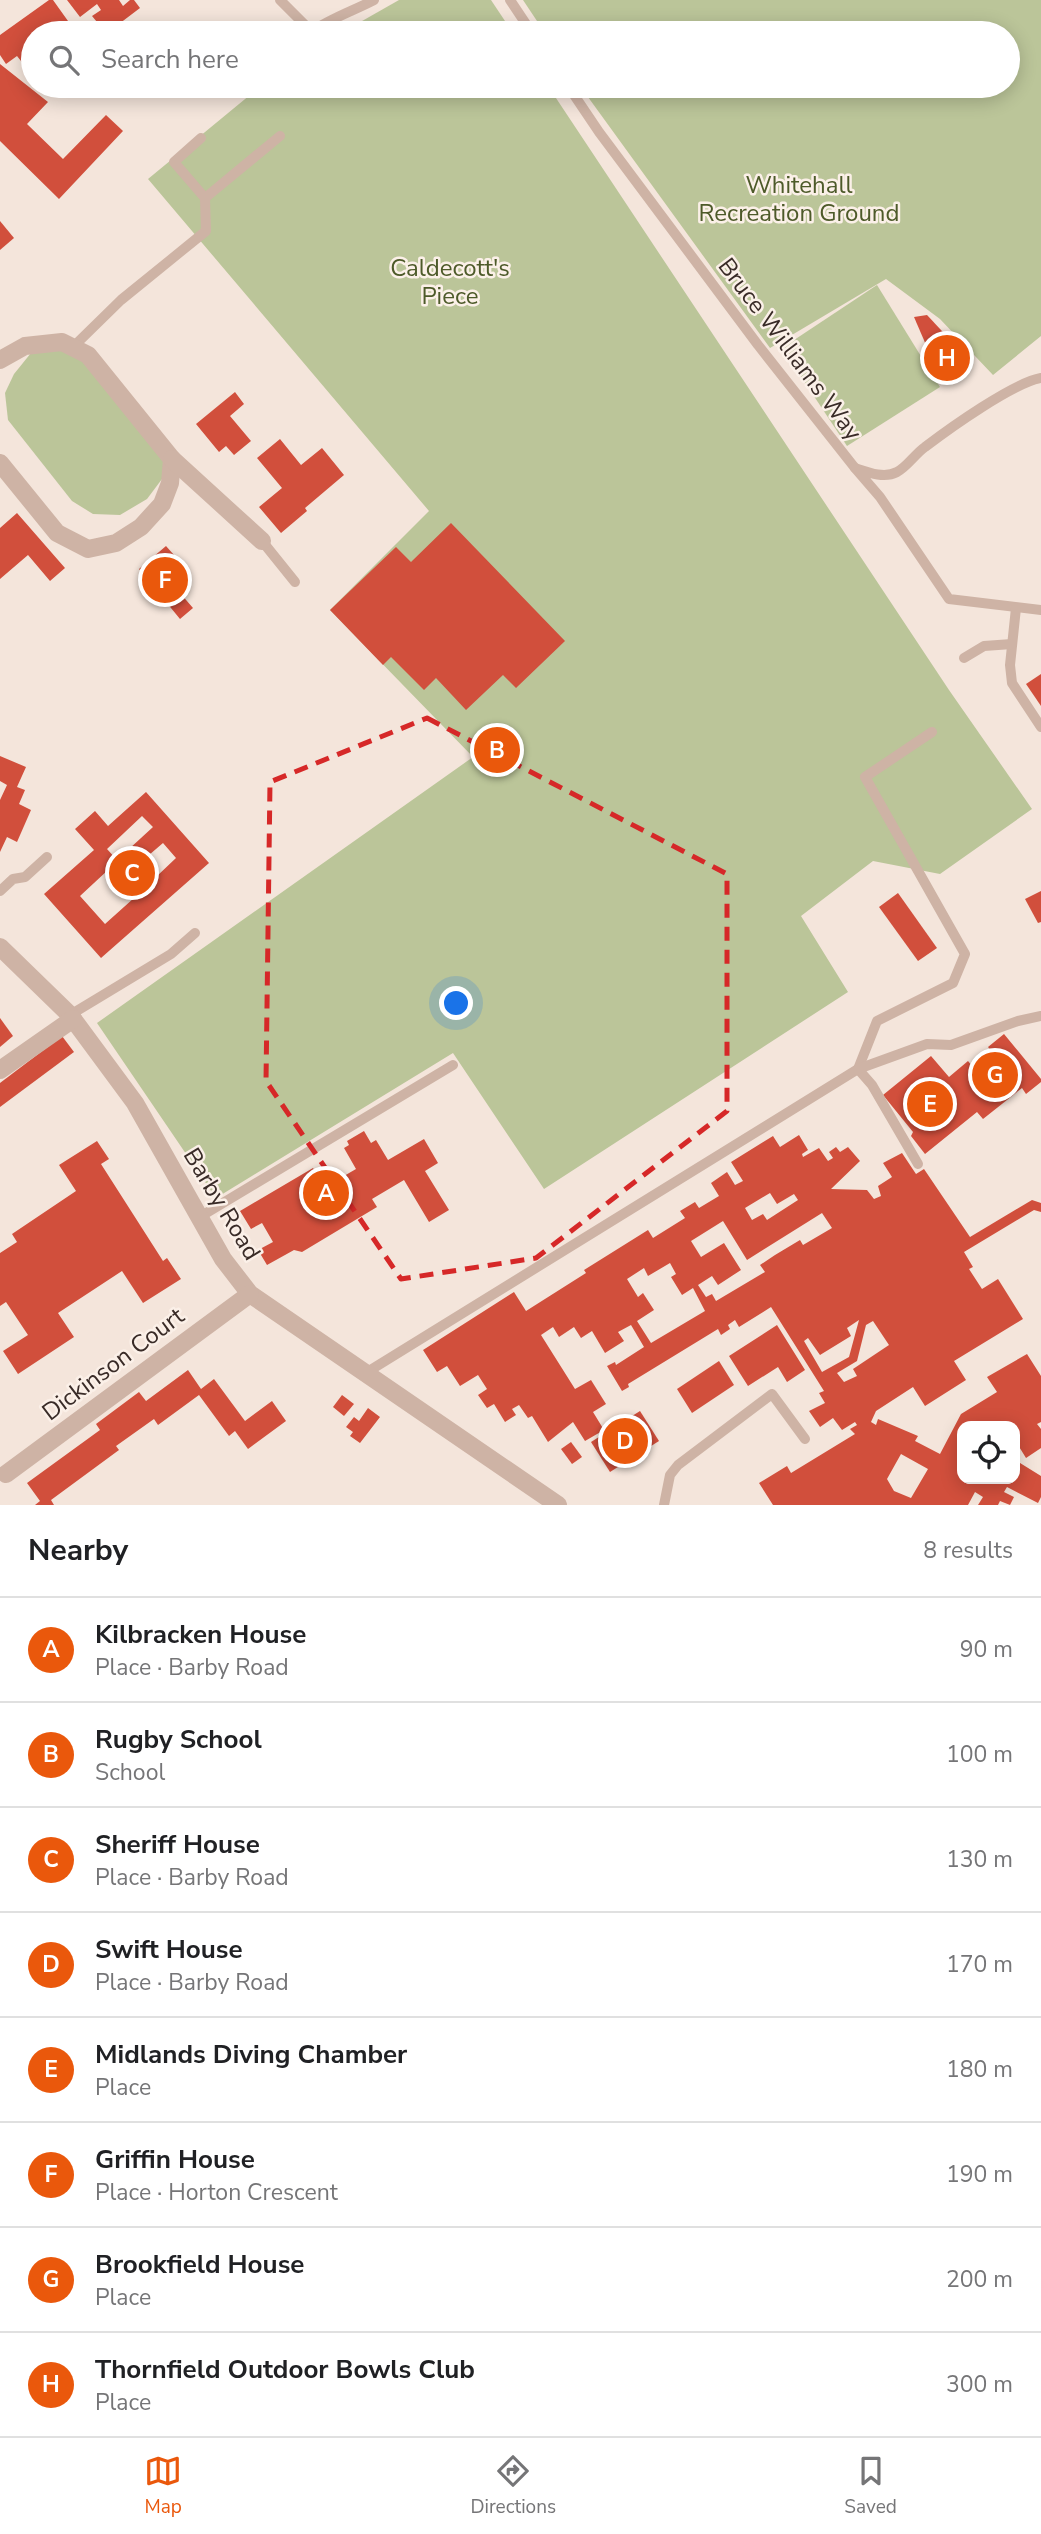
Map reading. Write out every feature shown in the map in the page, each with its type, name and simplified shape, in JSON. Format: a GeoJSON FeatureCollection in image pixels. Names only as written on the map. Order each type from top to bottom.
{"type":"FeatureCollection","features":[{"type":"Feature","properties":{"kind":"street"},"geometry":{"type":"LineString","coordinates":[[0,360],[25,346],[62,342],[88,355],[172,459],[262,541]]}},
{"type":"Feature","properties":{"kind":"street"},"geometry":{"type":"LineString","coordinates":[[1,467],[57,533],[88,549],[116,543],[141,527],[162,505],[170,483],[172,459]]}},
{"type":"Feature","properties":{"kind":"street","name":"Barby Road"},"geometry":{"type":"LineString","coordinates":[[0,947],[71,1017],[135,1103],[198,1218],[223,1259],[250,1294],[558,1505]]}},
{"type":"Feature","properties":{"kind":"street"},"geometry":{"type":"LineString","coordinates":[[0,1070],[71,1017]]}},
{"type":"Feature","properties":{"kind":"street","name":"Dickinson Court"},"geometry":{"type":"LineString","coordinates":[[6,1474],[250,1294]]}},
{"type":"Feature","properties":{"kind":"lane"},"geometry":{"type":"LineString","coordinates":[[280,0],[301,21]]}},
{"type":"Feature","properties":{"kind":"lane"},"geometry":{"type":"LineString","coordinates":[[327,21],[345,16],[374,0]]}},
{"type":"Feature","properties":{"kind":"lane"},"geometry":{"type":"LineString","coordinates":[[510,0],[525,21]]}},
{"type":"Feature","properties":{"kind":"lane","name":"Bruce Williams Way"},"geometry":{"type":"LineString","coordinates":[[576,98],[758,345],[880,497],[950,599],[1041,610]]}},
{"type":"Feature","properties":{"kind":"lane"},"geometry":{"type":"LineString","coordinates":[[205,198],[280,136]]}},
{"type":"Feature","properties":{"kind":"lane"},"geometry":{"type":"LineString","coordinates":[[72,347],[121,300],[206,231],[205,198],[174,162],[201,138]]}},
{"type":"Feature","properties":{"kind":"lane","name":"Bruce Williams Way"},"geometry":{"type":"LineString","coordinates":[[855,468],[871,474],[887,475],[897,472],[924,448],[1005,393],[1041,378]]}},
{"type":"Feature","properties":{"kind":"lane"},"geometry":{"type":"LineString","coordinates":[[262,541],[295,582]]}},
{"type":"Feature","properties":{"kind":"lane"},"geometry":{"type":"LineString","coordinates":[[1017,608],[1010,665],[1012,683],[1041,727]]}},
{"type":"Feature","properties":{"kind":"lane"},"geometry":{"type":"LineString","coordinates":[[964,658],[984,646],[1012,644]]}},
{"type":"Feature","properties":{"kind":"lane"},"geometry":{"type":"LineString","coordinates":[[858,1069],[877,1021],[953,983],[965,954],[865,777],[932,732]]}},
{"type":"Feature","properties":{"kind":"lane"},"geometry":{"type":"LineString","coordinates":[[0,891],[12,879],[25,877],[47,857]]}},
{"type":"Feature","properties":{"kind":"lane"},"geometry":{"type":"LineString","coordinates":[[71,1017],[171,954],[195,933]]}},
{"type":"Feature","properties":{"kind":"lane"},"geometry":{"type":"LineString","coordinates":[[365,1374],[858,1069],[927,1044],[951,1045],[1017,1021],[1041,1016]]}},
{"type":"Feature","properties":{"kind":"lane"},"geometry":{"type":"LineString","coordinates":[[198,1218],[453,1065]]}},
{"type":"Feature","properties":{"kind":"lane"},"geometry":{"type":"LineString","coordinates":[[858,1069],[872,1085],[918,1164]]}},
{"type":"Feature","properties":{"kind":"lane"},"geometry":{"type":"LineString","coordinates":[[664,1505],[667,1483],[678,1465],[772,1394],[805,1439]]}},
{"type":"Feature","properties":{"kind":"highlighted area"},"geometry":{"type":"Polygon","coordinates":[[[427,718],[727,874],[727,1111],[536,1258],[401,1279],[266,1081],[270,782],[427,718]]]}},
{"type":"Feature","properties":{"kind":"green space"},"geometry":{"type":"Polygon","coordinates":[[[399,0],[491,0],[505,21],[362,21],[399,0]]]}},
{"type":"Feature","properties":{"kind":"green space","name":"Whitehall Recreation Ground"},"geometry":{"type":"Polygon","coordinates":[[[523,0],[1041,0],[1041,336],[993,375],[940,319],[886,279],[770,348],[589,98],[1020,98],[1020,21],[537,21],[523,0]]]}},
{"type":"Feature","properties":{"kind":"green space","name":"Caldecott's Piece"},"geometry":{"type":"Polygon","coordinates":[[[246,98],[556,98],[949,690],[1032,809],[940,874],[873,861],[801,916],[848,992],[544,1189],[453,1053],[216,1198],[97,1023],[473,757],[330,610],[429,511],[148,179],[246,98]]]}},
{"type":"Feature","properties":{"kind":"green space"},"geometry":{"type":"Polygon","coordinates":[[[877,285],[940,387],[847,446],[782,348],[877,285]]]}},
{"type":"Feature","properties":{"kind":"green space"},"geometry":{"type":"Polygon","coordinates":[[[75,342],[168,458],[162,479],[147,499],[120,515],[93,514],[72,501],[8,420],[5,393],[14,374],[31,353],[75,342]]]}},
{"type":"Feature","properties":{"kind":"building"},"geometry":{"type":"Polygon","coordinates":[[[49,0],[53,0],[68,21],[21,21],[21,61],[17,56],[6,64],[0,55],[0,35],[49,0]]]}},
{"type":"Feature","properties":{"kind":"building"},"geometry":{"type":"Polygon","coordinates":[[[67,0],[119,0],[123,6],[134,0],[140,8],[123,21],[96,21],[92,16],[101,10],[97,4],[80,17],[67,0]]]}},
{"type":"Feature","properties":{"kind":"building"},"geometry":{"type":"Polygon","coordinates":[[[0,64],[21,81],[21,98],[43,98],[48,102],[27,124],[63,159],[106,115],[123,131],[59,199],[0,141],[0,64]]]}},
{"type":"Feature","properties":{"kind":"building"},"geometry":{"type":"Polygon","coordinates":[[[0,221],[14,238],[0,250],[0,221]]]}},
{"type":"Feature","properties":{"kind":"building"},"geometry":{"type":"Polygon","coordinates":[[[927,315],[955,345],[969,370],[942,382],[914,317],[927,315]]]}},
{"type":"Feature","properties":{"kind":"building"},"geometry":{"type":"Polygon","coordinates":[[[235,392],[244,404],[230,416],[251,441],[234,455],[226,446],[219,452],[196,424],[235,392]]]}},
{"type":"Feature","properties":{"kind":"building"},"geometry":{"type":"Polygon","coordinates":[[[280,439],[301,465],[322,448],[344,475],[305,508],[307,511],[281,533],[259,507],[282,488],[257,458],[280,439]]]}},
{"type":"Feature","properties":{"kind":"building"},"geometry":{"type":"Polygon","coordinates":[[[17,513],[65,568],[50,581],[28,555],[0,579],[0,528],[17,513]]]}},
{"type":"Feature","properties":{"kind":"building"},"geometry":{"type":"Polygon","coordinates":[[[451,523],[565,641],[516,688],[503,675],[466,710],[436,678],[424,690],[391,657],[383,665],[330,610],[396,547],[411,562],[451,523]]]}},
{"type":"Feature","properties":{"kind":"building"},"geometry":{"type":"Polygon","coordinates":[[[166,546],[190,573],[174,586],[193,608],[180,619],[139,569],[166,546]]]}},
{"type":"Feature","properties":{"kind":"building"},"geometry":{"type":"Polygon","coordinates":[[[1041,674],[1041,706],[1026,684],[1041,674]]]}},
{"type":"Feature","properties":{"kind":"building"},"geometry":{"type":"Polygon","coordinates":[[[0,756],[26,767],[17,787],[25,790],[19,804],[31,810],[17,842],[7,837],[0,852],[0,800],[7,785],[0,781],[0,756]]]}},
{"type":"Feature","properties":{"kind":"building"},"geometry":{"type":"Polygon","coordinates":[[[146,792],[209,863],[101,958],[44,894],[94,850],[75,829],[95,811],[108,826],[146,792]],[[142,816],[107,849],[117,860],[153,827],[142,816]],[[163,843],[142,861],[156,877],[176,858],[163,843]],[[108,870],[80,896],[105,924],[134,898],[108,870]]]}},
{"type":"Feature","properties":{"kind":"building"},"geometry":{"type":"Polygon","coordinates":[[[1041,891],[1041,922],[1038,923],[1025,899],[1041,891]]]}},
{"type":"Feature","properties":{"kind":"building"},"geometry":{"type":"Polygon","coordinates":[[[898,893],[937,948],[918,961],[879,907],[898,893]]]}},
{"type":"Feature","properties":{"kind":"building"},"geometry":{"type":"Polygon","coordinates":[[[0,1018],[13,1036],[0,1047],[0,1018]]]}},
{"type":"Feature","properties":{"kind":"building"},"geometry":{"type":"Polygon","coordinates":[[[1004,1034],[1041,1082],[1026,1094],[1022,1088],[983,1119],[977,1112],[925,1154],[911,1136],[913,1132],[883,1095],[931,1056],[949,1077],[968,1061],[977,1072],[982,1068],[985,1072],[999,1061],[988,1047],[1004,1034]]]}},
{"type":"Feature","properties":{"kind":"building"},"geometry":{"type":"Polygon","coordinates":[[[62,1036],[74,1052],[0,1107],[0,1083],[62,1036]]]}},
{"type":"Feature","properties":{"kind":"building"},"geometry":{"type":"Polygon","coordinates":[[[364,1131],[371,1143],[376,1140],[388,1160],[424,1139],[438,1163],[425,1171],[449,1210],[429,1222],[404,1180],[372,1199],[377,1207],[302,1252],[294,1250],[267,1265],[258,1250],[273,1242],[262,1223],[251,1229],[240,1211],[313,1168],[325,1187],[356,1169],[344,1148],[349,1145],[347,1141],[364,1131]]]}},
{"type":"Feature","properties":{"kind":"building"},"geometry":{"type":"Polygon","coordinates":[[[799,1135],[808,1150],[802,1154],[803,1157],[819,1148],[828,1161],[833,1158],[829,1152],[836,1147],[840,1152],[848,1147],[860,1161],[831,1189],[867,1190],[874,1199],[881,1196],[878,1186],[892,1177],[883,1163],[902,1153],[916,1174],[924,1169],[970,1237],[1032,1200],[1041,1203],[1041,1212],[1034,1210],[964,1252],[973,1267],[969,1269],[982,1289],[998,1279],[1023,1319],[954,1361],[966,1380],[925,1406],[913,1387],[876,1411],[871,1422],[876,1425],[878,1419],[918,1436],[915,1441],[940,1454],[957,1422],[957,1484],[1020,1484],[1020,1463],[1041,1476],[1041,1497],[1038,1503],[1007,1487],[1004,1492],[1014,1497],[1010,1505],[1000,1501],[998,1505],[978,1505],[983,1497],[975,1492],[968,1505],[773,1505],[759,1483],[787,1466],[791,1473],[855,1434],[850,1429],[857,1425],[855,1422],[842,1430],[833,1418],[820,1427],[809,1411],[825,1403],[819,1393],[824,1391],[771,1307],[739,1327],[735,1320],[728,1325],[730,1329],[721,1335],[718,1329],[628,1384],[629,1387],[622,1391],[607,1366],[615,1362],[616,1365],[644,1347],[631,1325],[618,1332],[624,1341],[605,1353],[592,1331],[581,1338],[574,1327],[559,1337],[553,1327],[541,1335],[575,1389],[591,1380],[606,1404],[593,1412],[604,1430],[585,1441],[573,1422],[548,1442],[532,1416],[528,1418],[519,1405],[512,1409],[516,1415],[505,1422],[494,1404],[487,1408],[478,1395],[487,1389],[478,1375],[460,1386],[447,1366],[437,1372],[423,1350],[514,1292],[526,1311],[648,1230],[653,1238],[685,1218],[680,1211],[695,1202],[699,1208],[719,1196],[711,1183],[727,1172],[735,1185],[743,1181],[731,1162],[773,1136],[780,1147],[799,1135]],[[770,1193],[745,1208],[752,1220],[763,1214],[767,1220],[798,1200],[794,1194],[777,1204],[770,1193]],[[822,1213],[747,1260],[723,1221],[691,1241],[701,1257],[724,1243],[741,1270],[718,1285],[712,1276],[698,1285],[706,1297],[712,1294],[716,1301],[765,1272],[760,1265],[775,1255],[800,1240],[803,1245],[832,1228],[822,1213]],[[670,1263],[648,1276],[644,1268],[627,1279],[638,1297],[643,1293],[654,1310],[637,1321],[651,1343],[705,1311],[693,1288],[682,1295],[671,1277],[676,1274],[670,1263]],[[859,1320],[847,1328],[851,1336],[820,1355],[808,1338],[804,1341],[822,1372],[849,1357],[859,1320]],[[873,1321],[866,1325],[857,1361],[837,1373],[844,1382],[857,1376],[853,1369],[889,1345],[873,1321]],[[901,1454],[887,1479],[894,1491],[911,1498],[928,1469],[901,1454]]]}},
{"type":"Feature","properties":{"kind":"building"},"geometry":{"type":"Polygon","coordinates":[[[97,1141],[109,1159],[101,1164],[163,1261],[167,1258],[181,1279],[143,1303],[122,1271],[58,1313],[74,1337],[18,1374],[3,1351],[28,1335],[6,1302],[0,1306],[0,1253],[17,1242],[12,1234],[76,1191],[59,1165],[97,1141]]]}},
{"type":"Feature","properties":{"kind":"building"},"geometry":{"type":"Polygon","coordinates":[[[777,1325],[805,1370],[787,1382],[778,1367],[748,1386],[729,1356],[777,1325]]]}},
{"type":"Feature","properties":{"kind":"building"},"geometry":{"type":"Polygon","coordinates":[[[1027,1354],[1041,1376],[1041,1422],[1037,1424],[1041,1429],[1041,1448],[1026,1458],[1020,1448],[1020,1421],[957,1421],[961,1414],[997,1392],[987,1377],[1027,1354]]]}},
{"type":"Feature","properties":{"kind":"building"},"geometry":{"type":"Polygon","coordinates":[[[719,1361],[734,1385],[692,1413],[677,1389],[719,1361]]]}},
{"type":"Feature","properties":{"kind":"building"},"geometry":{"type":"Polygon","coordinates":[[[188,1370],[201,1389],[214,1379],[245,1421],[272,1401],[286,1421],[248,1449],[235,1431],[229,1436],[199,1395],[158,1425],[154,1419],[116,1446],[119,1450],[51,1500],[54,1505],[35,1505],[40,1501],[27,1483],[100,1430],[96,1424],[139,1392],[146,1401],[188,1370]]]}},
{"type":"Feature","properties":{"kind":"building"},"geometry":{"type":"Polygon","coordinates":[[[342,1395],[354,1404],[344,1416],[333,1407],[342,1395]]]}},
{"type":"Feature","properties":{"kind":"building"},"geometry":{"type":"Polygon","coordinates":[[[368,1408],[380,1417],[360,1443],[350,1436],[353,1432],[346,1427],[354,1417],[359,1421],[368,1408]]]}},
{"type":"Feature","properties":{"kind":"building"},"geometry":{"type":"Polygon","coordinates":[[[640,1411],[659,1441],[610,1472],[591,1442],[640,1411]]]}},
{"type":"Feature","properties":{"kind":"building"},"geometry":{"type":"Polygon","coordinates":[[[571,1442],[582,1457],[572,1464],[561,1449],[571,1442]]]}},
{"type":"Feature","properties":{"kind":"place","name":"Thornfield Outdoor Bowls Club"},"geometry":{"type":"Point","coordinates":[947,358]}},
{"type":"Feature","properties":{"kind":"place","name":"Griffin House"},"geometry":{"type":"Point","coordinates":[165,580]}},
{"type":"Feature","properties":{"kind":"place","name":"Rugby School"},"geometry":{"type":"Point","coordinates":[497,750]}},
{"type":"Feature","properties":{"kind":"place","name":"Sheriff House"},"geometry":{"type":"Point","coordinates":[132,873]}},
{"type":"Feature","properties":{"kind":"place","name":"Brookfield House"},"geometry":{"type":"Point","coordinates":[995,1075]}},
{"type":"Feature","properties":{"kind":"place","name":"Midlands Diving Chamber"},"geometry":{"type":"Point","coordinates":[930,1104]}},
{"type":"Feature","properties":{"kind":"place","name":"Kilbracken House"},"geometry":{"type":"Point","coordinates":[326,1193]}},
{"type":"Feature","properties":{"kind":"place","name":"Swift House"},"geometry":{"type":"Point","coordinates":[625,1441]}}]}
